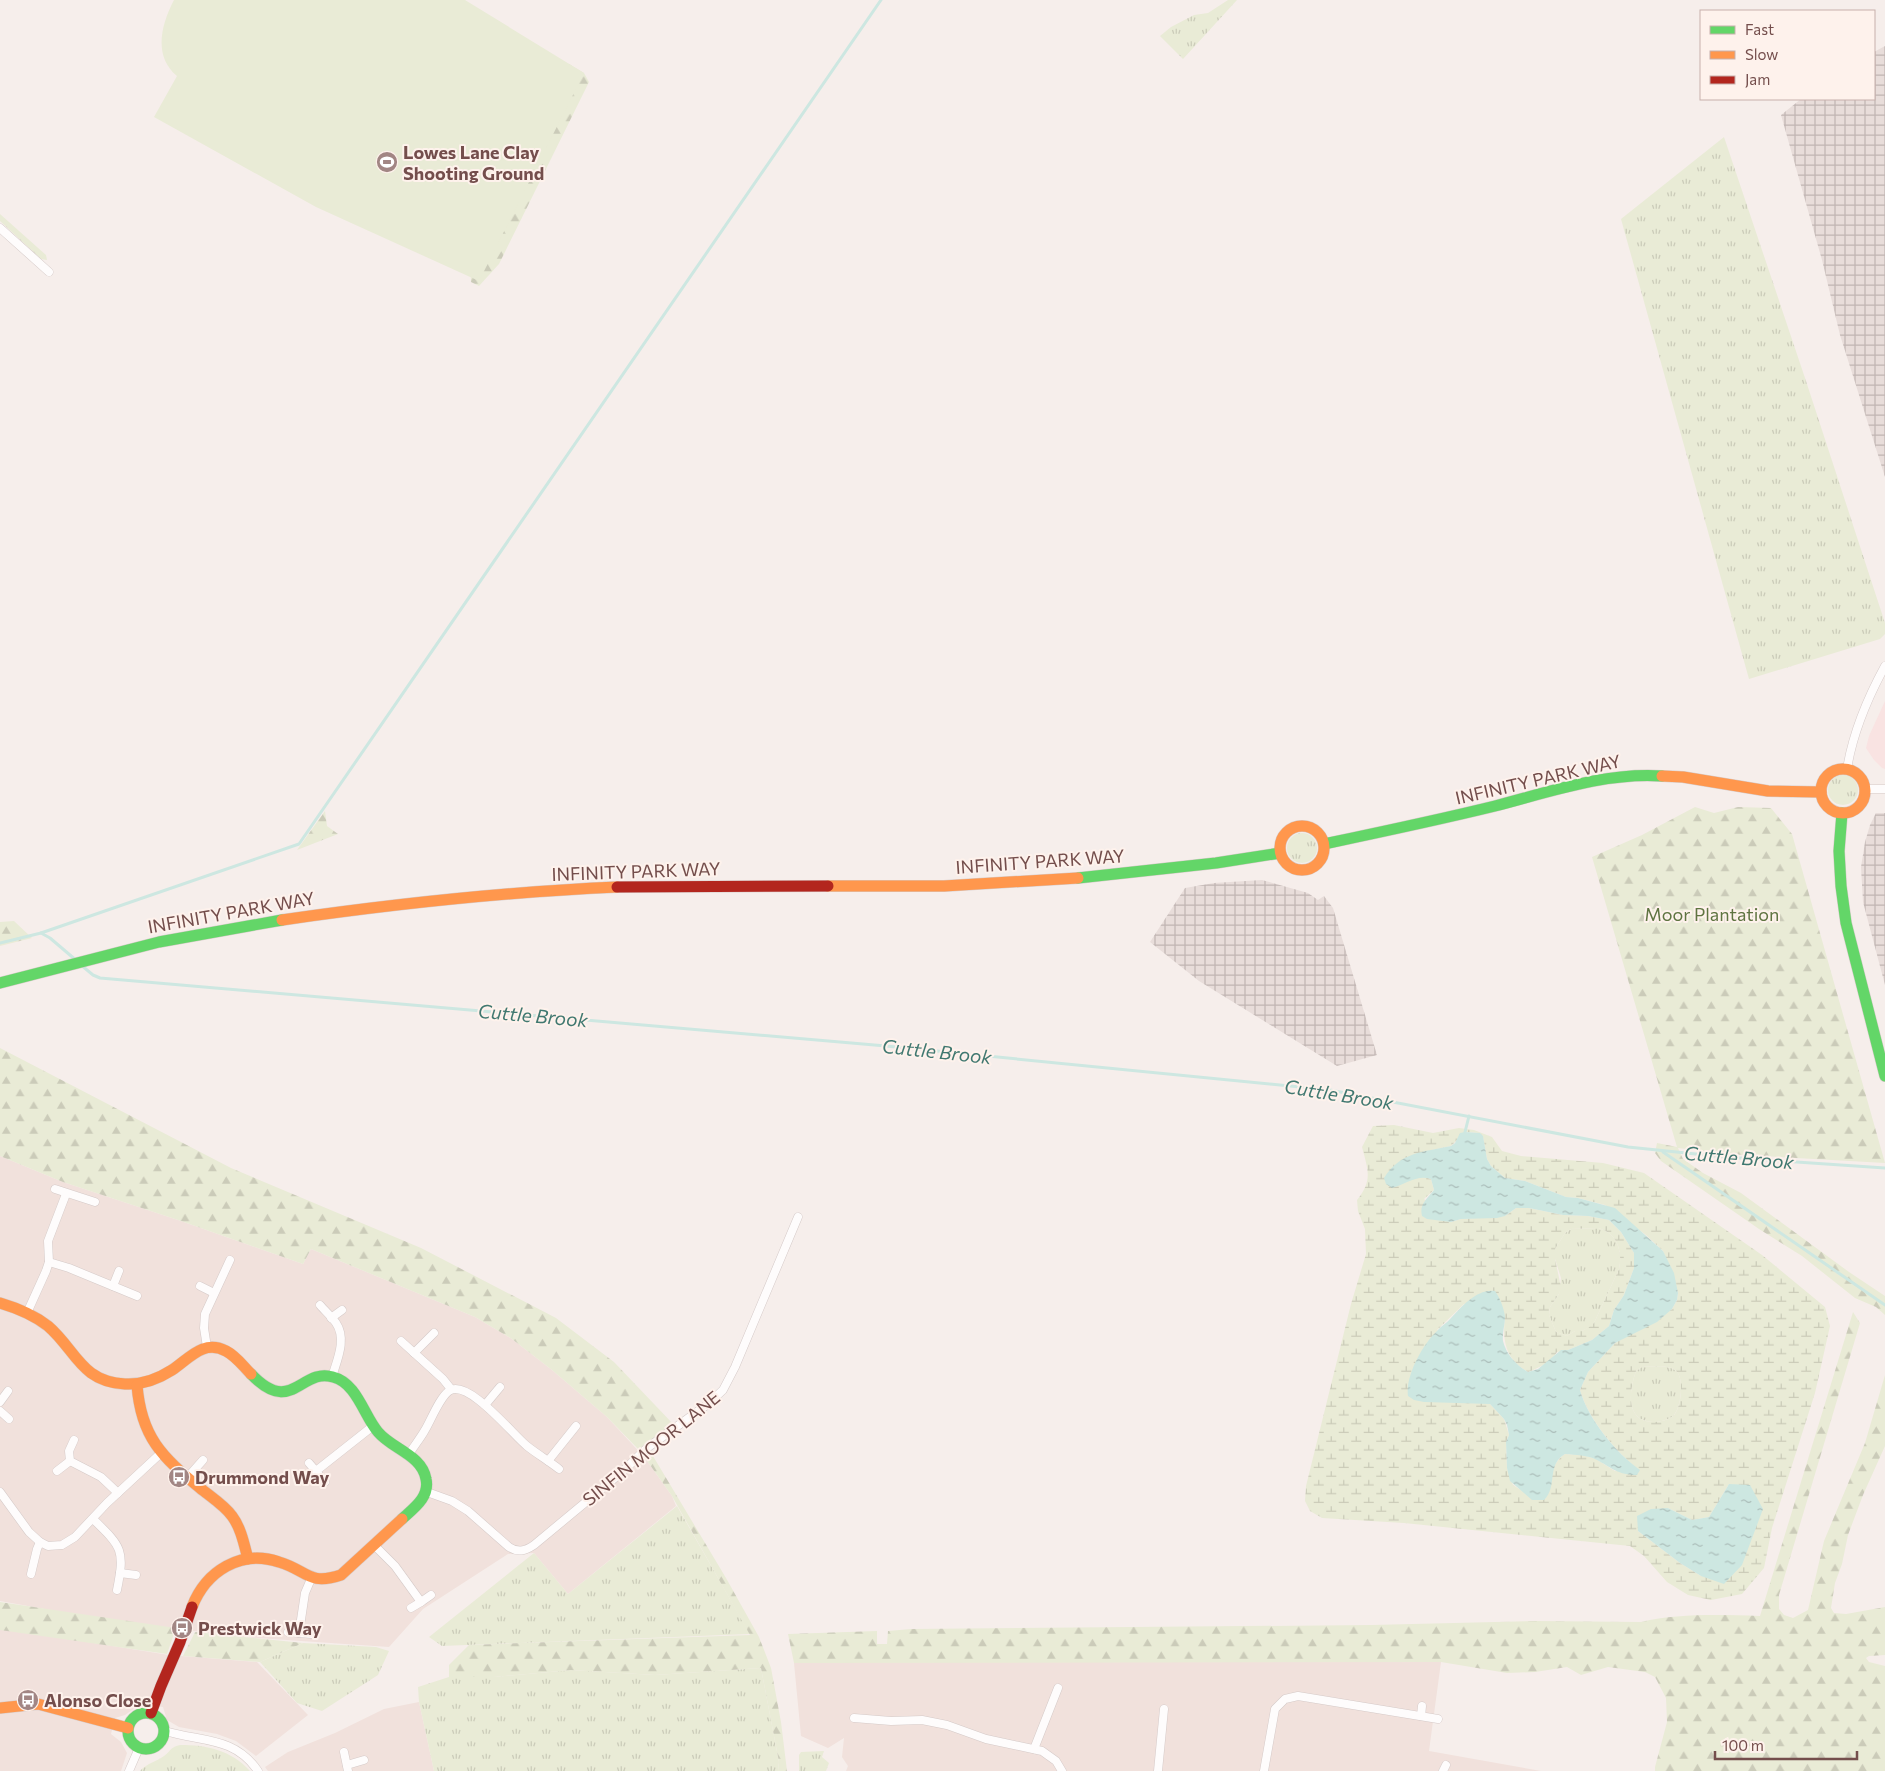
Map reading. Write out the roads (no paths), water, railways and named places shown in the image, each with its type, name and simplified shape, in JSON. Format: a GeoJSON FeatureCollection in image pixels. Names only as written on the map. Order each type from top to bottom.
{"type":"FeatureCollection","features":[{"type":"Feature","properties":{"kind":"street"},"geometry":{"type":"LineString","coordinates":[[0,228],[49,272]]}},
{"type":"Feature","properties":{"kind":"street"},"geometry":{"type":"LineString","coordinates":[[1846,769],[1858,722],[1885,666]]}},
{"type":"Feature","properties":{"kind":"street"},"geometry":{"type":"LineString","coordinates":[[1846,769],[1860,776],[1865,789],[1861,803],[1850,812],[1842,813],[1834,811],[1828,806],[1823,800],[1821,792],[1822,784],[1831,772],[1846,769]]}},
{"type":"Feature","properties":{"kind":"street","name":"INFINITY PARK WAY"},"geometry":{"type":"LineString","coordinates":[[1324,844],[1448,818],[1606,778],[1631,775],[1660,774],[1768,791],[1821,792]]}},
{"type":"Feature","properties":{"kind":"street"},"geometry":{"type":"LineString","coordinates":[[1865,789],[1885,789]]}},
{"type":"Feature","properties":{"kind":"street"},"geometry":{"type":"LineString","coordinates":[[1842,813],[1839,851],[1846,923],[1885,1076]]}},
{"type":"Feature","properties":{"kind":"street"},"geometry":{"type":"LineString","coordinates":[[1301,825],[1309,826],[1316,830],[1324,844],[1324,852],[1321,859],[1316,866],[1309,869],[1294,869],[1288,865],[1280,853],[1280,845],[1286,832],[1293,827],[1301,825]]}},
{"type":"Feature","properties":{"kind":"street","name":"INFINITY PARK WAY"},"geometry":{"type":"LineString","coordinates":[[0,983],[132,948],[248,925],[444,898],[648,886],[942,886],[1132,872],[1230,861],[1280,853]]}},
{"type":"Feature","properties":{"kind":"street"},"geometry":{"type":"LineString","coordinates":[[55,1189],[94,1202]]}},
{"type":"Feature","properties":{"kind":"street"},"geometry":{"type":"LineString","coordinates":[[27,1313],[49,1262],[48,1241],[66,1194]]}},
{"type":"Feature","properties":{"kind":"street","name":"SINFIN MOOR LANE"},"geometry":{"type":"LineString","coordinates":[[427,1492],[452,1501],[468,1511],[516,1551],[526,1550],[534,1545],[622,1472],[647,1448],[708,1404],[723,1390],[735,1367],[798,1217]]}},
{"type":"Feature","properties":{"kind":"street"},"geometry":{"type":"LineString","coordinates":[[207,1347],[204,1328],[205,1314],[230,1260]]}},
{"type":"Feature","properties":{"kind":"street"},"geometry":{"type":"LineString","coordinates":[[49,1262],[64,1266],[137,1296]]}},
{"type":"Feature","properties":{"kind":"street"},"geometry":{"type":"LineString","coordinates":[[114,1286],[120,1270]]}},
{"type":"Feature","properties":{"kind":"street"},"geometry":{"type":"LineString","coordinates":[[200,1286],[214,1292]]}},
{"type":"Feature","properties":{"kind":"street"},"geometry":{"type":"LineString","coordinates":[[0,1303],[27,1313],[53,1331],[78,1364],[90,1374],[114,1383],[137,1385],[150,1382],[163,1376],[199,1350],[207,1347],[216,1348],[230,1354],[263,1385],[277,1392],[292,1390],[315,1377],[332,1376],[345,1383],[373,1426],[387,1442],[418,1462],[423,1470],[428,1485],[427,1492],[421,1501],[375,1546],[341,1575],[325,1581],[311,1579],[283,1563],[262,1558],[232,1562],[212,1575],[202,1587],[195,1601],[179,1644],[163,1678],[151,1713]]}},
{"type":"Feature","properties":{"kind":"street"},"geometry":{"type":"LineString","coordinates":[[320,1306],[336,1323],[341,1337],[340,1350],[332,1376]]}},
{"type":"Feature","properties":{"kind":"street"},"geometry":{"type":"LineString","coordinates":[[332,1318],[342,1310]]}},
{"type":"Feature","properties":{"kind":"street"},"geometry":{"type":"LineString","coordinates":[[414,1353],[434,1333]]}},
{"type":"Feature","properties":{"kind":"street"},"geometry":{"type":"LineString","coordinates":[[401,1341],[443,1379],[451,1389]]}},
{"type":"Feature","properties":{"kind":"street"},"geometry":{"type":"LineString","coordinates":[[137,1385],[137,1399],[141,1419],[149,1437],[161,1453],[231,1514],[243,1536],[248,1559]]}},
{"type":"Feature","properties":{"kind":"street"},"geometry":{"type":"LineString","coordinates":[[485,1405],[500,1387]]}},
{"type":"Feature","properties":{"kind":"street"},"geometry":{"type":"LineString","coordinates":[[408,1456],[443,1398],[451,1389],[457,1388],[464,1390],[485,1405],[513,1434],[559,1469]]}},
{"type":"Feature","properties":{"kind":"street"},"geometry":{"type":"LineString","coordinates":[[0,1402],[8,1391]]}},
{"type":"Feature","properties":{"kind":"street"},"geometry":{"type":"LineString","coordinates":[[0,1411],[9,1419]]}},
{"type":"Feature","properties":{"kind":"street"},"geometry":{"type":"LineString","coordinates":[[316,1471],[373,1426]]}},
{"type":"Feature","properties":{"kind":"street"},"geometry":{"type":"LineString","coordinates":[[548,1461],[576,1426]]}},
{"type":"Feature","properties":{"kind":"street"},"geometry":{"type":"LineString","coordinates":[[70,1461],[69,1452],[74,1440]]}},
{"type":"Feature","properties":{"kind":"street"},"geometry":{"type":"LineString","coordinates":[[0,1492],[29,1532],[40,1542],[48,1546],[55,1546],[68,1542],[161,1453]]}},
{"type":"Feature","properties":{"kind":"street"},"geometry":{"type":"LineString","coordinates":[[188,1478],[203,1460]]}},
{"type":"Feature","properties":{"kind":"street"},"geometry":{"type":"LineString","coordinates":[[70,1461],[101,1477],[118,1493]]}},
{"type":"Feature","properties":{"kind":"street"},"geometry":{"type":"LineString","coordinates":[[57,1471],[70,1461]]}},
{"type":"Feature","properties":{"kind":"street"},"geometry":{"type":"LineString","coordinates":[[309,1463],[325,1482]]}},
{"type":"Feature","properties":{"kind":"street"},"geometry":{"type":"LineString","coordinates":[[93,1519],[119,1548],[121,1557],[117,1590]]}},
{"type":"Feature","properties":{"kind":"street"},"geometry":{"type":"LineString","coordinates":[[31,1574],[40,1542]]}},
{"type":"Feature","properties":{"kind":"street"},"geometry":{"type":"LineString","coordinates":[[375,1546],[395,1566],[420,1602]]}},
{"type":"Feature","properties":{"kind":"street"},"geometry":{"type":"LineString","coordinates":[[120,1572],[136,1576]]}},
{"type":"Feature","properties":{"kind":"street"},"geometry":{"type":"LineString","coordinates":[[299,1632],[305,1593],[311,1579]]}},
{"type":"Feature","properties":{"kind":"street"},"geometry":{"type":"LineString","coordinates":[[411,1608],[431,1595]]}},
{"type":"Feature","properties":{"kind":"street"},"geometry":{"type":"LineString","coordinates":[[288,1632],[312,1634]]}},
{"type":"Feature","properties":{"kind":"street"},"geometry":{"type":"LineString","coordinates":[[1034,1749],[1058,1688]]}},
{"type":"Feature","properties":{"kind":"street"},"geometry":{"type":"LineString","coordinates":[[1264,1771],[1275,1709],[1285,1699],[1298,1696],[1438,1719]]}},
{"type":"Feature","properties":{"kind":"street"},"geometry":{"type":"LineString","coordinates":[[0,1708],[38,1704],[128,1728]]}},
{"type":"Feature","properties":{"kind":"street"},"geometry":{"type":"LineString","coordinates":[[1421,1716],[1422,1706]]}},
{"type":"Feature","properties":{"kind":"street"},"geometry":{"type":"LineString","coordinates":[[1158,1771],[1164,1709]]}},
{"type":"Feature","properties":{"kind":"street"},"geometry":{"type":"LineString","coordinates":[[145,1712],[151,1713],[161,1720],[165,1731],[161,1742],[157,1746],[145,1749],[139,1748],[130,1740],[128,1728],[134,1717],[145,1712]]}},
{"type":"Feature","properties":{"kind":"street"},"geometry":{"type":"LineString","coordinates":[[854,1718],[932,1722],[986,1739],[1034,1749],[1051,1756],[1062,1771]]}},
{"type":"Feature","properties":{"kind":"street"},"geometry":{"type":"LineString","coordinates":[[165,1731],[176,1735],[210,1739],[226,1744],[246,1757],[258,1771]]}},
{"type":"Feature","properties":{"kind":"street"},"geometry":{"type":"LineString","coordinates":[[129,1771],[139,1748]]}},
{"type":"Feature","properties":{"kind":"street"},"geometry":{"type":"LineString","coordinates":[[344,1752],[347,1768],[364,1760]]}},
{"type":"Feature","properties":{"kind":"water"},"geometry":{"type":"Polygon","coordinates":[[[1460,1133],[1480,1133],[1483,1136],[1487,1159],[1491,1166],[1505,1178],[1525,1181],[1566,1197],[1578,1198],[1615,1208],[1663,1251],[1674,1273],[1678,1293],[1677,1300],[1672,1309],[1657,1322],[1615,1343],[1588,1372],[1580,1390],[1596,1424],[1613,1445],[1640,1470],[1637,1475],[1620,1472],[1589,1457],[1565,1454],[1556,1464],[1548,1495],[1544,1500],[1532,1500],[1510,1481],[1507,1468],[1506,1442],[1509,1435],[1507,1425],[1490,1404],[1424,1402],[1414,1400],[1408,1396],[1409,1379],[1412,1370],[1426,1344],[1460,1308],[1482,1292],[1495,1291],[1499,1297],[1505,1320],[1504,1346],[1512,1359],[1528,1372],[1538,1369],[1561,1350],[1568,1350],[1592,1340],[1609,1326],[1614,1310],[1624,1295],[1634,1268],[1634,1253],[1621,1232],[1609,1220],[1588,1216],[1563,1215],[1529,1208],[1516,1208],[1505,1216],[1497,1218],[1461,1219],[1451,1222],[1427,1219],[1422,1216],[1421,1212],[1424,1202],[1434,1190],[1431,1179],[1416,1179],[1392,1188],[1386,1184],[1384,1178],[1397,1163],[1413,1154],[1451,1146],[1455,1143],[1460,1133]]]}},
{"type":"Feature","properties":{"kind":"water"},"geometry":{"type":"Polygon","coordinates":[[[1729,1484],[1750,1485],[1763,1509],[1742,1565],[1724,1584],[1701,1576],[1680,1563],[1638,1531],[1637,1516],[1651,1509],[1668,1508],[1692,1520],[1709,1517],[1729,1484]]]}},
{"type":"Feature","properties":{"kind":"waterway"},"geometry":{"type":"LineString","coordinates":[[41,933],[299,844],[881,0]]}},
{"type":"Feature","properties":{"kind":"waterway","name":"Cuttle Brook"},"geometry":{"type":"LineString","coordinates":[[0,943],[41,933],[50,938],[77,961]]}},
{"type":"Feature","properties":{"kind":"waterway","name":"Cuttle Brook"},"geometry":{"type":"LineString","coordinates":[[81,965],[100,978],[886,1046],[1330,1090],[1628,1147],[1725,1157],[1885,1168]]}},
{"type":"Feature","properties":{"kind":"waterway"},"geometry":{"type":"LineString","coordinates":[[1465,1132],[1469,1116]]}},
{"type":"Feature","properties":{"kind":"waterway"},"geometry":{"type":"LineString","coordinates":[[1663,1152],[1885,1305]]}},
{"type":"Feature","properties":{"kind":"place","name":"Lowes Lane Clay Shooting Ground"},"geometry":{"type":"Point","coordinates":[387,162]}},
{"type":"Feature","properties":{"kind":"place","name":"Drummond Way"},"geometry":{"type":"Point","coordinates":[179,1477]}},
{"type":"Feature","properties":{"kind":"place","name":"Prestwick Way"},"geometry":{"type":"Point","coordinates":[182,1628]}},
{"type":"Feature","properties":{"kind":"place","name":"Alonso Close"},"geometry":{"type":"Point","coordinates":[28,1700]}},
{"type":"Feature","properties":{"kind":"park label","name":"Moor Plantation"},"geometry":{"type":"Point","coordinates":[1712,914]}}]}
